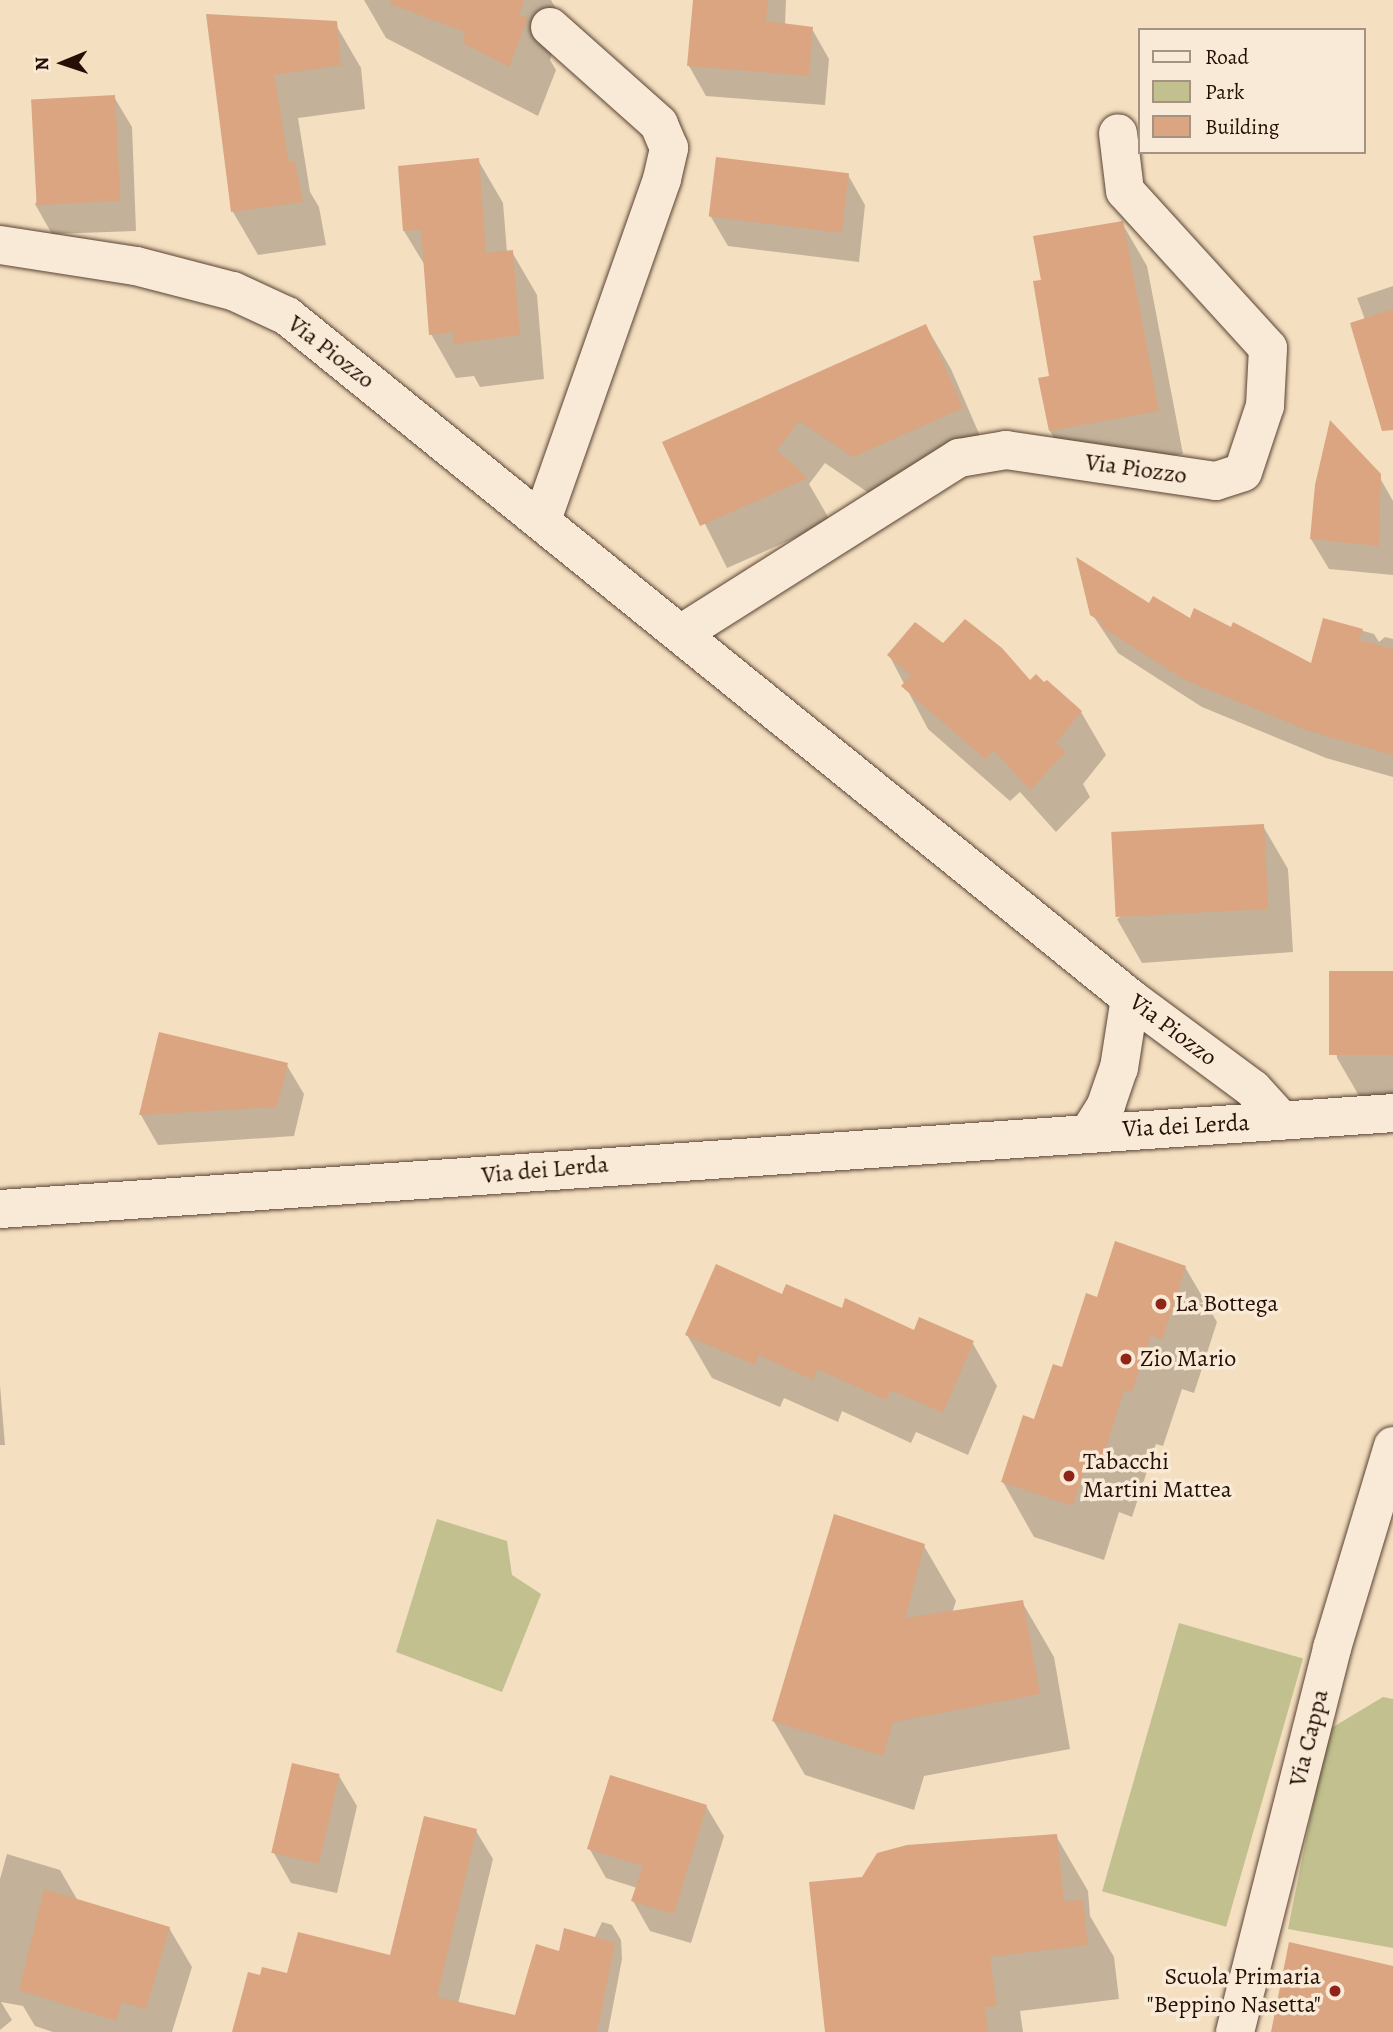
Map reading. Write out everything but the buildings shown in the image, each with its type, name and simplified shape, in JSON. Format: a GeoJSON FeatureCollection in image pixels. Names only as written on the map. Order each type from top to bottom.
{"type":"FeatureCollection","features":[{"type":"Feature","properties":{"kind":"street"},"geometry":{"type":"LineString","coordinates":[[542,520],[662,179],[669,148],[659,124],[550,27]]}},
{"type":"Feature","properties":{"kind":"street","name":"Via Piozzo"},"geometry":{"type":"LineString","coordinates":[[682,633],[959,458],[1006,450],[1216,481],[1243,472],[1265,406],[1268,348],[1125,191],[1118,133]]}},
{"type":"Feature","properties":{"kind":"street","name":"Via Piozzo"},"geometry":{"type":"LineString","coordinates":[[0,245],[136,266],[233,291],[287,316],[1130,998],[1253,1089],[1282,1121]]}},
{"type":"Feature","properties":{"kind":"street","name":"Via dei Lerda"},"geometry":{"type":"LineString","coordinates":[[1090,1131],[1106,1105],[1119,1068],[1130,998]]}},
{"type":"Feature","properties":{"kind":"street"},"geometry":{"type":"LineString","coordinates":[[1282,1121],[1393,1113]]}},
{"type":"Feature","properties":{"kind":"street","name":"Via dei Lerda"},"geometry":{"type":"LineString","coordinates":[[0,1209],[1090,1131],[1282,1121]]}},
{"type":"Feature","properties":{"kind":"street","name":"Via Cappa"},"geometry":{"type":"LineString","coordinates":[[1235,2032],[1332,1648],[1393,1446]]}},
{"type":"Feature","properties":{"kind":"green space"},"geometry":{"type":"Polygon","coordinates":[[[437,1519],[507,1541],[512,1575],[541,1594],[502,1692],[396,1652],[437,1519]]]}},
{"type":"Feature","properties":{"kind":"green space"},"geometry":{"type":"Polygon","coordinates":[[[1179,1623],[1303,1659],[1226,1927],[1102,1891],[1179,1623]]]}},
{"type":"Feature","properties":{"kind":"green space"},"geometry":{"type":"Polygon","coordinates":[[[1383,1697],[1393,1699],[1393,1948],[1288,1929],[1328,1730],[1383,1697]]]}},
{"type":"Feature","properties":{"kind":"place","name":"La Bottega"},"geometry":{"type":"Point","coordinates":[1161,1304]}},
{"type":"Feature","properties":{"kind":"place","name":"Zio Mario"},"geometry":{"type":"Point","coordinates":[1126,1359]}},
{"type":"Feature","properties":{"kind":"place","name":"Tabacchi Martini Mattea"},"geometry":{"type":"Point","coordinates":[1069,1476]}},
{"type":"Feature","properties":{"kind":"place","name":"Scuola Primaria \"Beppino Nasetta\""},"geometry":{"type":"Point","coordinates":[1335,1991]}}]}
